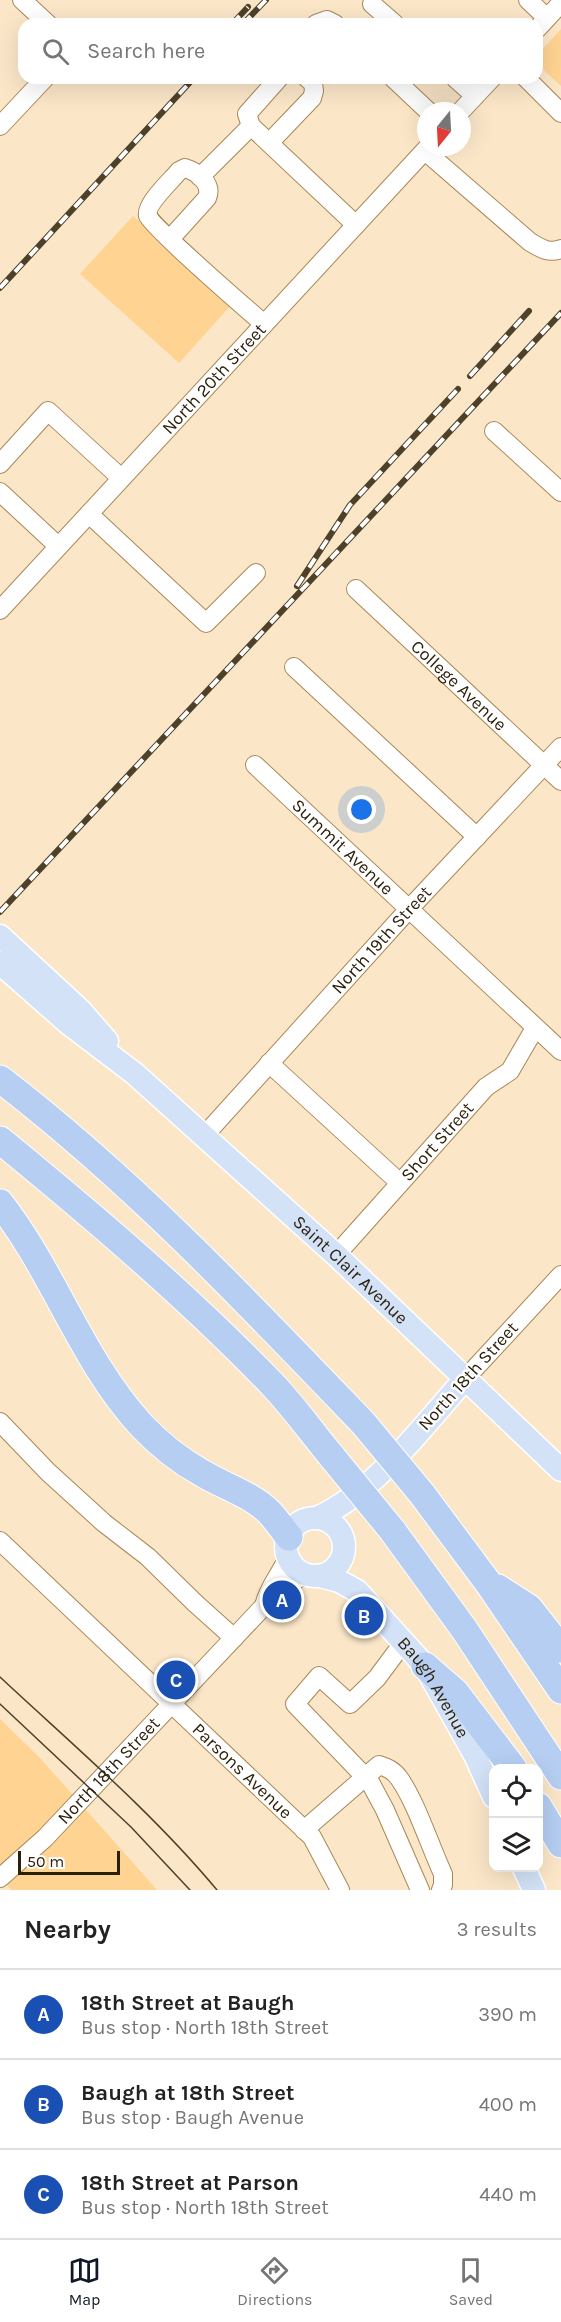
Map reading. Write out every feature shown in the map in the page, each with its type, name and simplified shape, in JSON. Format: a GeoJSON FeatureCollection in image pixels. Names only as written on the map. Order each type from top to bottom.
{"type":"FeatureCollection","features":[{"type":"Feature","properties":{"kind":"highway"},"geometry":{"type":"LineString","coordinates":[[0,1080],[45,1114],[210,1265],[364,1424],[422,1494],[489,1584],[561,1690]]}},
{"type":"Feature","properties":{"kind":"highway"},"geometry":{"type":"LineString","coordinates":[[0,1140],[130,1249],[273,1385],[392,1530],[464,1629],[561,1776]]}},
{"type":"Feature","properties":{"kind":"highway"},"geometry":{"type":"LineString","coordinates":[[0,1203],[53,1285],[114,1391],[141,1425],[167,1450],[200,1473],[244,1495],[268,1511],[289,1547]]}},
{"type":"Feature","properties":{"kind":"highway"},"geometry":{"type":"LineString","coordinates":[[489,1584],[511,1595],[529,1608],[561,1649]]}},
{"type":"Feature","properties":{"kind":"highway"},"geometry":{"type":"LineString","coordinates":[[425,1666],[455,1692],[510,1764]]}},
{"type":"Feature","properties":{"kind":"highway"},"geometry":{"type":"LineString","coordinates":[[543,1814],[561,1844]]}},
{"type":"Feature","properties":{"kind":"main road","name":"Saint Clair Avenue"},"geometry":{"type":"LineString","coordinates":[[0,936],[80,1010],[135,1074]]}},
{"type":"Feature","properties":{"kind":"main road","name":"Saint Clair Avenue"},"geometry":{"type":"LineString","coordinates":[[0,963],[68,1023],[135,1074],[336,1256],[561,1470]]}},
{"type":"Feature","properties":{"kind":"main road","name":"North 18th Street"},"geometry":{"type":"LineString","coordinates":[[316,1518],[339,1508],[376,1478],[465,1379]]}},
{"type":"Feature","properties":{"kind":"main road","name":"North 18th Street"},"geometry":{"type":"LineString","coordinates":[[344,1543],[349,1524],[376,1478]]}},
{"type":"Feature","properties":{"kind":"main road"},"geometry":{"type":"LineString","coordinates":[[316,1518],[338,1529],[344,1543],[339,1564],[334,1569],[313,1575],[298,1570],[289,1547],[297,1525],[316,1518]]}},
{"type":"Feature","properties":{"kind":"main road","name":"Baugh Avenue"},"geometry":{"type":"LineString","coordinates":[[313,1575],[339,1581],[357,1591],[425,1666],[475,1755],[489,1786]]}},
{"type":"Feature","properties":{"kind":"main road"},"geometry":{"type":"LineString","coordinates":[[526,1872],[534,1890]]}},
{"type":"Feature","properties":{"kind":"street"},"geometry":{"type":"LineString","coordinates":[[22,0],[42,18]]}},
{"type":"Feature","properties":{"kind":"street"},"geometry":{"type":"LineString","coordinates":[[528,0],[538,18]]}},
{"type":"Feature","properties":{"kind":"street"},"geometry":{"type":"LineString","coordinates":[[543,23],[561,3]]}},
{"type":"Feature","properties":{"kind":"street"},"geometry":{"type":"LineString","coordinates":[[372,4],[388,18]]}},
{"type":"Feature","properties":{"kind":"street"},"geometry":{"type":"LineString","coordinates":[[0,126],[39,84]]}},
{"type":"Feature","properties":{"kind":"street"},"geometry":{"type":"LineString","coordinates":[[274,84],[247,114],[251,126],[356,225]]}},
{"type":"Feature","properties":{"kind":"street"},"geometry":{"type":"LineString","coordinates":[[269,143],[312,98],[313,84]]}},
{"type":"Feature","properties":{"kind":"street"},"geometry":{"type":"LineString","coordinates":[[399,84],[418,102]]}},
{"type":"Feature","properties":{"kind":"street"},"geometry":{"type":"LineString","coordinates":[[462,84],[475,96]]}},
{"type":"Feature","properties":{"kind":"street"},"geometry":{"type":"LineString","coordinates":[[469,102],[486,84]]}},
{"type":"Feature","properties":{"kind":"street"},"geometry":{"type":"LineString","coordinates":[[532,84],[561,112]]}},
{"type":"Feature","properties":{"kind":"street"},"geometry":{"type":"LineString","coordinates":[[200,177],[251,126]]}},
{"type":"Feature","properties":{"kind":"street","name":"North 20th Street"},"geometry":{"type":"LineString","coordinates":[[0,609],[420,156]]}},
{"type":"Feature","properties":{"kind":"street"},"geometry":{"type":"LineString","coordinates":[[434,156],[530,242],[543,250],[561,249]]}},
{"type":"Feature","properties":{"kind":"street"},"geometry":{"type":"LineString","coordinates":[[170,239],[207,198],[210,191],[209,186],[200,177],[192,170],[185,168],[179,171],[149,205],[148,215],[151,222],[264,324]]}},
{"type":"Feature","properties":{"kind":"street"},"geometry":{"type":"LineString","coordinates":[[0,464],[48,411],[121,478]]}},
{"type":"Feature","properties":{"kind":"street"},"geometry":{"type":"LineString","coordinates":[[494,431],[561,492]]}},
{"type":"Feature","properties":{"kind":"street"},"geometry":{"type":"LineString","coordinates":[[0,492],[56,549]]}},
{"type":"Feature","properties":{"kind":"street"},"geometry":{"type":"LineString","coordinates":[[0,505],[56,549]]}},
{"type":"Feature","properties":{"kind":"street"},"geometry":{"type":"LineString","coordinates":[[89,514],[206,623],[256,573]]}},
{"type":"Feature","properties":{"kind":"street","name":"College Avenue"},"geometry":{"type":"LineString","coordinates":[[356,589],[561,781]]}},
{"type":"Feature","properties":{"kind":"street"},"geometry":{"type":"LineString","coordinates":[[294,667],[477,837]]}},
{"type":"Feature","properties":{"kind":"street","name":"North 19th Street"},"geometry":{"type":"LineString","coordinates":[[203,1137],[409,909],[561,747]]}},
{"type":"Feature","properties":{"kind":"street","name":"Summit Avenue"},"geometry":{"type":"LineString","coordinates":[[255,765],[561,1051]]}},
{"type":"Feature","properties":{"kind":"street","name":"Short Street"},"geometry":{"type":"LineString","coordinates":[[336,1256],[486,1087],[510,1071],[535,1028]]}},
{"type":"Feature","properties":{"kind":"street"},"geometry":{"type":"LineString","coordinates":[[270,1063],[400,1183]]}},
{"type":"Feature","properties":{"kind":"street","name":"North 18th Street"},"geometry":{"type":"LineString","coordinates":[[465,1379],[561,1275]]}},
{"type":"Feature","properties":{"kind":"street"},"geometry":{"type":"LineString","coordinates":[[0,1422],[48,1473],[117,1534],[148,1557],[234,1638]]}},
{"type":"Feature","properties":{"kind":"street","name":"Parsons Avenue"},"geometry":{"type":"LineString","coordinates":[[0,1541],[312,1837],[340,1890]]}},
{"type":"Feature","properties":{"kind":"street","name":"North 18th Street"},"geometry":{"type":"LineString","coordinates":[[264,1605],[267,1590],[282,1571],[289,1547]]}},
{"type":"Feature","properties":{"kind":"street","name":"North 18th Street"},"geometry":{"type":"LineString","coordinates":[[0,1878],[45,1838],[264,1605],[296,1578],[313,1575]]}},
{"type":"Feature","properties":{"kind":"street"},"geometry":{"type":"LineString","coordinates":[[403,1643],[377,1678],[350,1704],[319,1676],[295,1701],[295,1704],[370,1782],[385,1810],[420,1890]]}},
{"type":"Feature","properties":{"kind":"street"},"geometry":{"type":"LineString","coordinates":[[304,1830],[379,1765],[389,1768],[398,1777],[443,1874],[441,1890]]}},
{"type":"Feature","properties":{"kind":"shaded area"},"geometry":{"type":"Polygon","coordinates":[[[561,29],[561,86],[543,70],[543,48],[561,29]]]}},
{"type":"Feature","properties":{"kind":"shaded area"},"geometry":{"type":"Polygon","coordinates":[[[133,216],[232,304],[179,363],[80,274],[133,216]]]}},
{"type":"Feature","properties":{"kind":"shaded area"},"geometry":{"type":"Polygon","coordinates":[[[0,1719],[41,1759],[157,1890],[11,1890],[0,1875],[0,1719]]]}},
{"type":"Feature","properties":{"kind":"tram line"},"geometry":{"type":"LineString","coordinates":[[0,1677],[139,1807],[217,1890]]}},
{"type":"Feature","properties":{"kind":"tram line"},"geometry":{"type":"LineString","coordinates":[[0,1704],[131,1827],[190,1890]]}},
{"type":"Feature","properties":{"kind":"railway"},"geometry":{"type":"LineString","coordinates":[[249,18],[266,0]]}},
{"type":"Feature","properties":{"kind":"railway"},"geometry":{"type":"LineString","coordinates":[[238,18],[248,7]]}},
{"type":"Feature","properties":{"kind":"railway"},"geometry":{"type":"LineString","coordinates":[[0,288],[188,84]]}},
{"type":"Feature","properties":{"kind":"railway"},"geometry":{"type":"LineString","coordinates":[[470,376],[529,311]]}},
{"type":"Feature","properties":{"kind":"railway"},"geometry":{"type":"LineString","coordinates":[[0,912],[561,313]]}},
{"type":"Feature","properties":{"kind":"railway"},"geometry":{"type":"LineString","coordinates":[[297,586],[350,505],[458,389]]}},
{"type":"Feature","properties":{"kind":"place","name":"18th Street at Baugh"},"geometry":{"type":"Point","coordinates":[282,1600]}},
{"type":"Feature","properties":{"kind":"place","name":"Baugh at 18th Street"},"geometry":{"type":"Point","coordinates":[364,1616]}},
{"type":"Feature","properties":{"kind":"place","name":"18th Street at Parson"},"geometry":{"type":"Point","coordinates":[176,1680]}}]}
